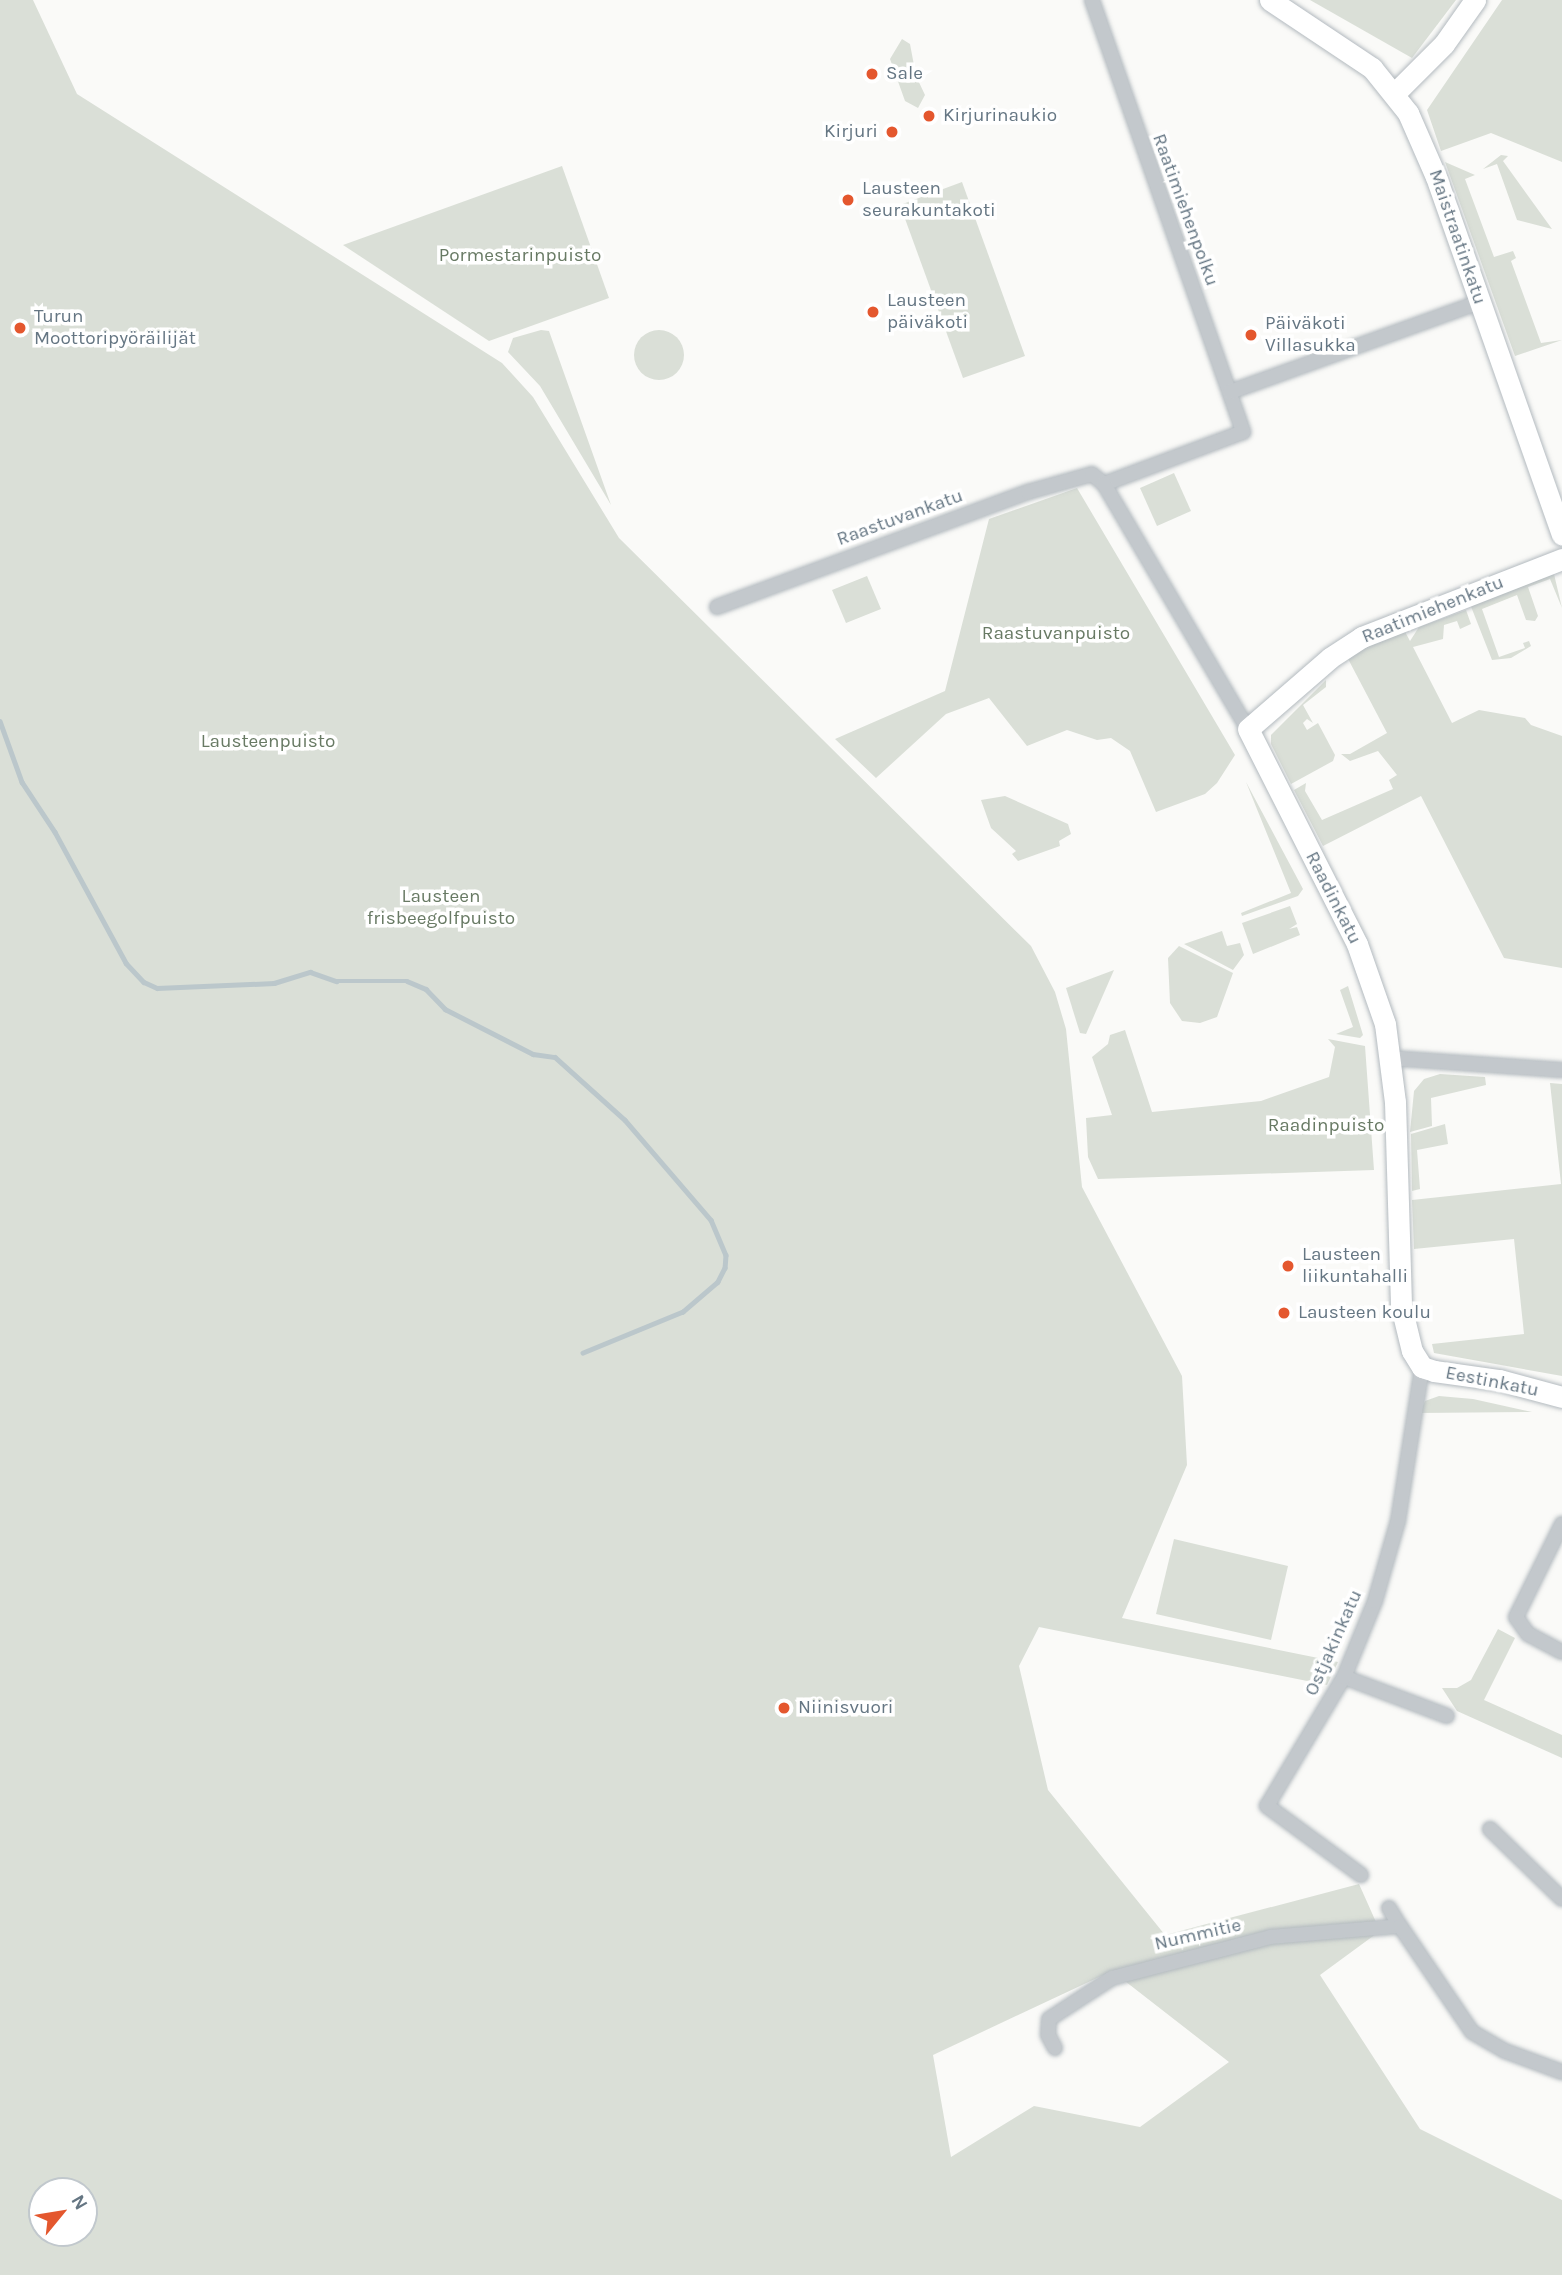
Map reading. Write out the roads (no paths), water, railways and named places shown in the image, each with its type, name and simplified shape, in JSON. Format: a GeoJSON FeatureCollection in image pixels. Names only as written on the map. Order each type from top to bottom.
{"type":"FeatureCollection","features":[{"type":"Feature","properties":{"kind":"street","name":"Raatimiehenpolku"},"geometry":{"type":"LineString","coordinates":[[1092,0],[1243,432]]}},
{"type":"Feature","properties":{"kind":"street","name":"Maistraatinkatu"},"geometry":{"type":"LineString","coordinates":[[1270,0],[1350,51],[1395,93],[1425,148],[1562,534]]}},
{"type":"Feature","properties":{"kind":"street"},"geometry":{"type":"LineString","coordinates":[[1395,93],[1444,44],[1475,0]]}},
{"type":"Feature","properties":{"kind":"street"},"geometry":{"type":"LineString","coordinates":[[1230,392],[1480,302]]}},
{"type":"Feature","properties":{"kind":"street","name":"Raastuvankatu"},"geometry":{"type":"LineString","coordinates":[[718,607],[1077,475],[1101,480],[1243,432]]}},
{"type":"Feature","properties":{"kind":"street","name":"Raadinkatu"},"geometry":{"type":"LineString","coordinates":[[1101,480],[1248,729],[1368,970],[1391,1058],[1401,1306],[1408,1339],[1422,1367]]}},
{"type":"Feature","properties":{"kind":"street","name":"Raatimiehenkatu"},"geometry":{"type":"LineString","coordinates":[[1248,729],[1330,658],[1362,636],[1562,559]]}},
{"type":"Feature","properties":{"kind":"street"},"geometry":{"type":"LineString","coordinates":[[1391,1058],[1562,1070]]}},
{"type":"Feature","properties":{"kind":"street","name":"Eestinkatu"},"geometry":{"type":"LineString","coordinates":[[1422,1367],[1511,1382],[1562,1397]]}},
{"type":"Feature","properties":{"kind":"street","name":"Ostjakinkatu"},"geometry":{"type":"LineString","coordinates":[[1361,1875],[1268,1806],[1343,1677],[1384,1574],[1398,1521],[1422,1367]]}},
{"type":"Feature","properties":{"kind":"street"},"geometry":{"type":"LineString","coordinates":[[1562,1524],[1516,1617],[1528,1634],[1562,1652]]}},
{"type":"Feature","properties":{"kind":"street"},"geometry":{"type":"LineString","coordinates":[[1343,1677],[1447,1716]]}},
{"type":"Feature","properties":{"kind":"street"},"geometry":{"type":"LineString","coordinates":[[1490,1829],[1562,1899]]}},
{"type":"Feature","properties":{"kind":"street"},"geometry":{"type":"LineString","coordinates":[[1389,1908],[1472,2032],[1505,2051],[1562,2072]]}},
{"type":"Feature","properties":{"kind":"street","name":"Nummitie"},"geometry":{"type":"LineString","coordinates":[[1055,2048],[1048,2035],[1049,2019],[1112,1978],[1270,1937],[1400,1926]]}},
{"type":"Feature","properties":{"kind":"waterway"},"geometry":{"type":"LineString","coordinates":[[0,721],[22,782],[55,832],[126,963],[144,982],[157,988],[274,983],[310,972],[336,981],[407,981],[426,989],[445,1009],[533,1054],[555,1057],[625,1120],[711,1220],[726,1255],[725,1268],[718,1282],[683,1312],[583,1353]]}},
{"type":"Feature","properties":{"kind":"place","name":"Sale"},"geometry":{"type":"Point","coordinates":[872,74]}},
{"type":"Feature","properties":{"kind":"place","name":"Kirjurinaukio"},"geometry":{"type":"Point","coordinates":[929,116]}},
{"type":"Feature","properties":{"kind":"place","name":"Kirjuri"},"geometry":{"type":"Point","coordinates":[892,132]}},
{"type":"Feature","properties":{"kind":"place","name":"Lausteen seurakuntakoti"},"geometry":{"type":"Point","coordinates":[848,200]}},
{"type":"Feature","properties":{"kind":"place","name":"Lausteen päiväkoti"},"geometry":{"type":"Point","coordinates":[873,312]}},
{"type":"Feature","properties":{"kind":"place","name":"Turun Moottoripyöräilijät"},"geometry":{"type":"Point","coordinates":[20,328]}},
{"type":"Feature","properties":{"kind":"place","name":"Päiväkoti Villasukka"},"geometry":{"type":"Point","coordinates":[1251,335]}},
{"type":"Feature","properties":{"kind":"place","name":"Lausteen liikuntahalli"},"geometry":{"type":"Point","coordinates":[1288,1266]}},
{"type":"Feature","properties":{"kind":"place","name":"Lausteen koulu"},"geometry":{"type":"Point","coordinates":[1284,1313]}},
{"type":"Feature","properties":{"kind":"place","name":"Niinisvuori"},"geometry":{"type":"Point","coordinates":[784,1708]}},
{"type":"Feature","properties":{"kind":"park label","name":"Pormestarinpuisto"},"geometry":{"type":"Point","coordinates":[520,256]}},
{"type":"Feature","properties":{"kind":"park label","name":"Raastuvanpuisto"},"geometry":{"type":"Point","coordinates":[1056,634]}},
{"type":"Feature","properties":{"kind":"park label","name":"Lausteenpuisto"},"geometry":{"type":"Point","coordinates":[268,742]}},
{"type":"Feature","properties":{"kind":"park label","name":"Lausteen frisbeegolfpuisto"},"geometry":{"type":"Point","coordinates":[441,908]}},
{"type":"Feature","properties":{"kind":"park label","name":"Raadinpuisto"},"geometry":{"type":"Point","coordinates":[1326,1126]}}]}
